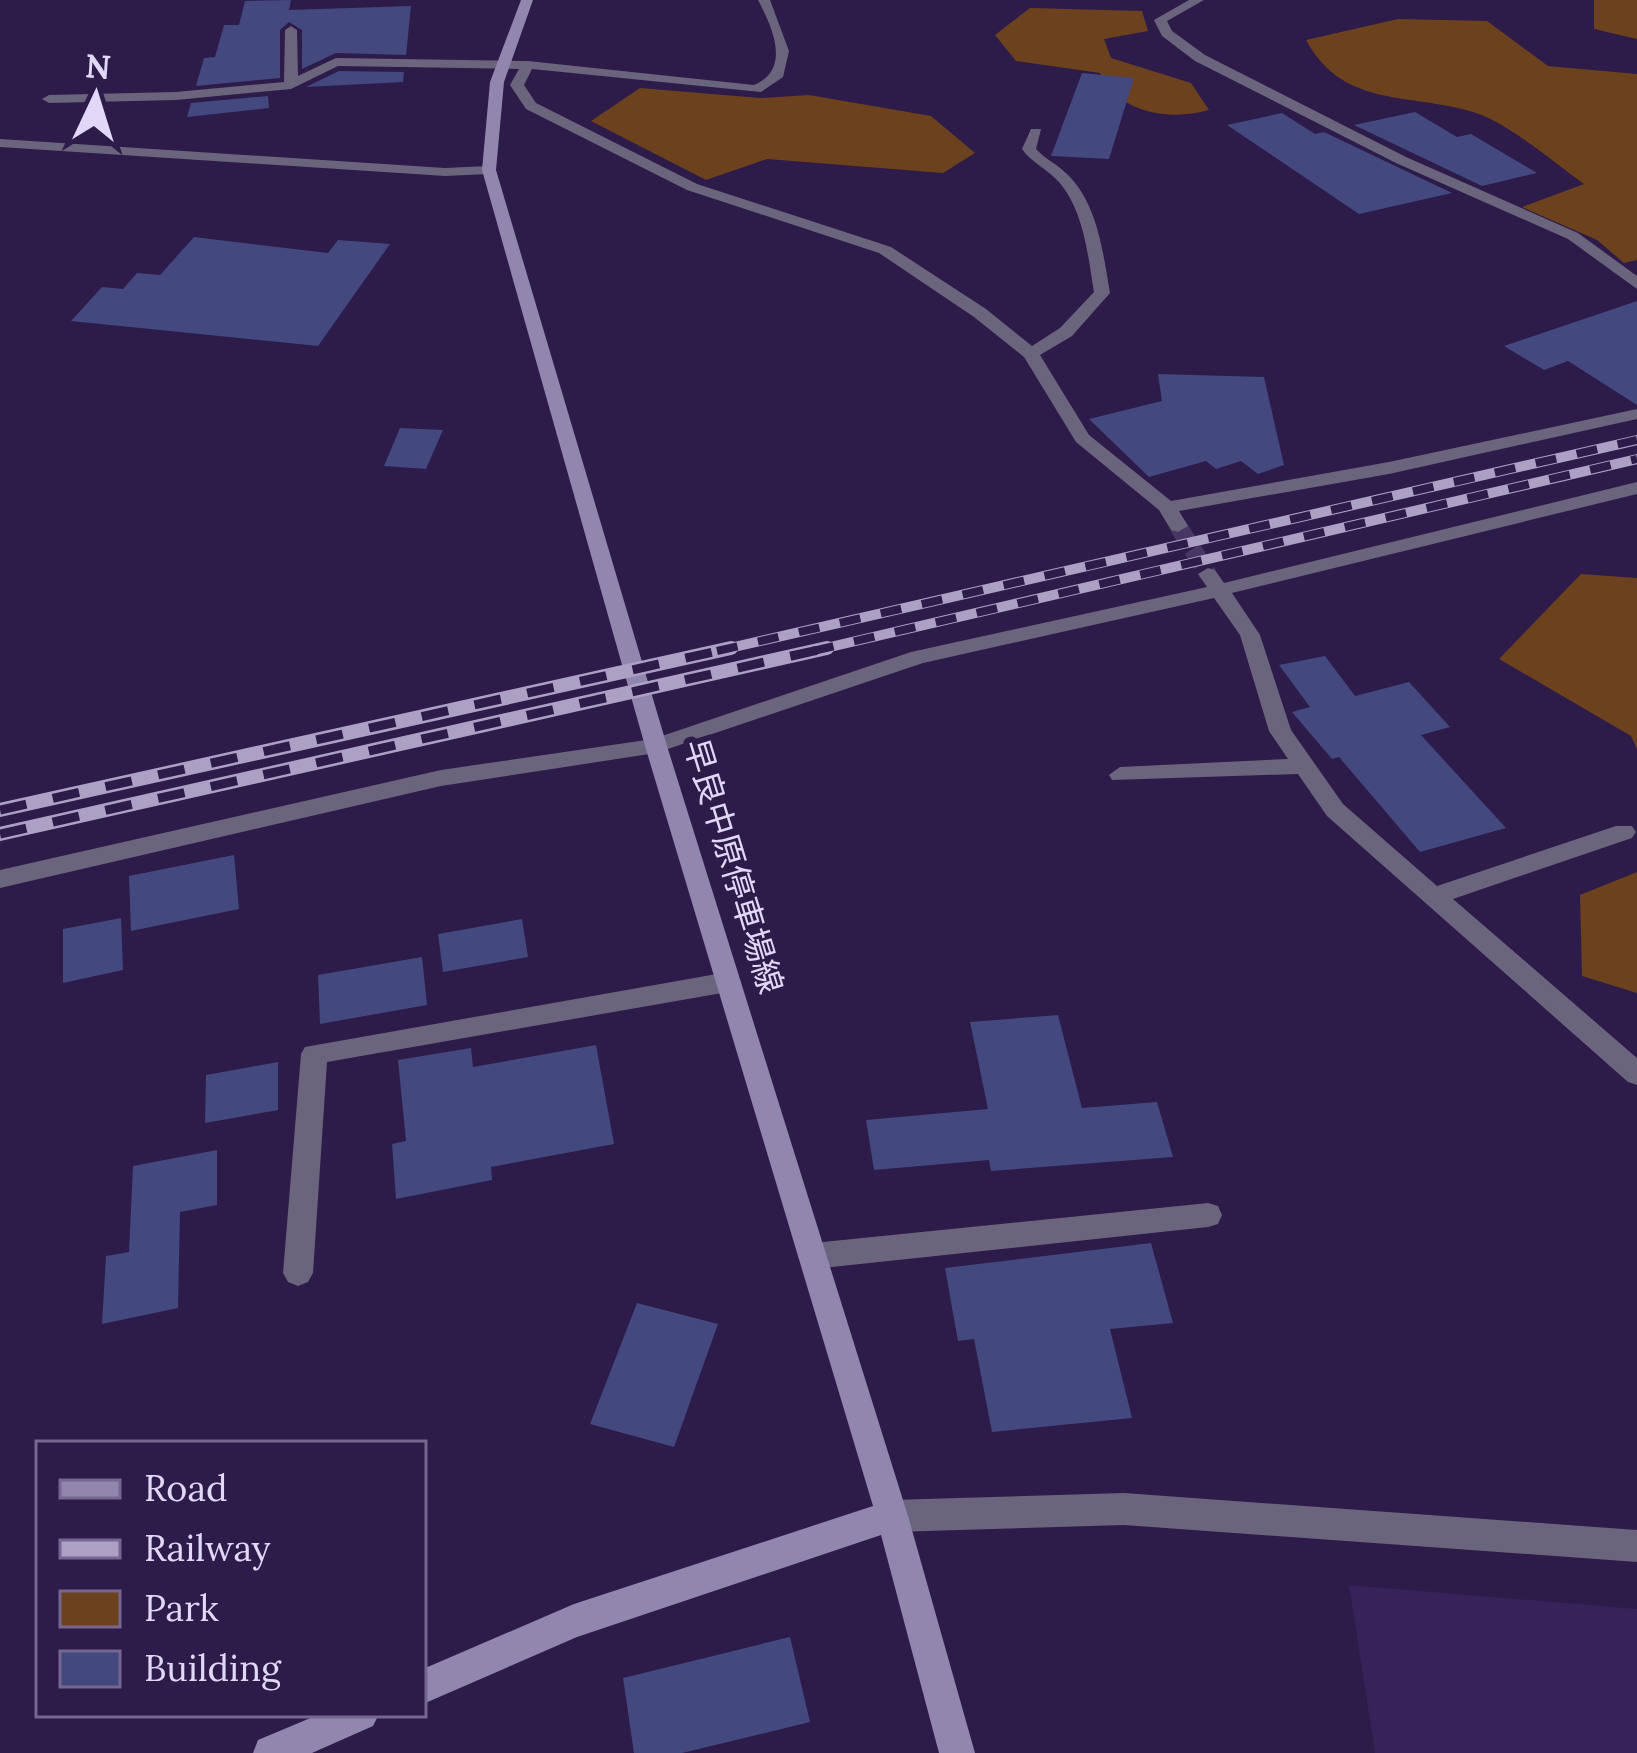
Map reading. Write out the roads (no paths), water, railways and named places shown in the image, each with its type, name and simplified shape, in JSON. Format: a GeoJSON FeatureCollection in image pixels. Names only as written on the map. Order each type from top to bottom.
{"type":"FeatureCollection","features":[{"type":"Feature","properties":{"kind":"main road","name":"早良中原停車場線"},"geometry":{"type":"LineString","coordinates":[[527,0],[498,64],[488,116],[489,170],[656,746],[892,1516],[957,1753]]}},
{"type":"Feature","properties":{"kind":"main road"},"geometry":{"type":"LineString","coordinates":[[426,1686],[574,1621],[892,1516]]}},
{"type":"Feature","properties":{"kind":"main road"},"geometry":{"type":"LineString","coordinates":[[271,1753],[354,1717]]}},
{"type":"Feature","properties":{"kind":"street"},"geometry":{"type":"LineString","coordinates":[[50,99],[176,96],[291,85],[336,62],[528,65],[734,88],[773,85],[782,75],[783,39],[764,0]]}},
{"type":"Feature","properties":{"kind":"street"},"geometry":{"type":"LineString","coordinates":[[1198,0],[1160,20],[1167,33],[1200,58],[1401,160],[1574,236],[1637,284]]}},
{"type":"Feature","properties":{"kind":"street"},"geometry":{"type":"LineString","coordinates":[[290,30],[291,85]]}},
{"type":"Feature","properties":{"kind":"street"},"geometry":{"type":"LineString","coordinates":[[528,65],[518,85],[531,106],[692,187],[885,250],[980,313],[1031,354],[1082,438],[1172,516],[1637,414]]}},
{"type":"Feature","properties":{"kind":"street"},"geometry":{"type":"LineString","coordinates":[[1031,354],[1066,332],[1102,293],[1078,197],[1060,174],[1038,163],[1029,148],[1036,132]]}},
{"type":"Feature","properties":{"kind":"street"},"geometry":{"type":"LineString","coordinates":[[0,142],[445,172],[489,170]]}},
{"type":"Feature","properties":{"kind":"street"},"geometry":{"type":"LineString","coordinates":[[0,879],[441,778],[656,746],[918,657],[1215,582],[1637,488]]}},
{"type":"Feature","properties":{"kind":"street"},"geometry":{"type":"LineString","coordinates":[[1215,582],[1250,635],[1280,731],[1335,810],[1637,1074]]}},
{"type":"Feature","properties":{"kind":"street"},"geometry":{"type":"LineString","coordinates":[[1120,775],[1302,766]]}},
{"type":"Feature","properties":{"kind":"street"},"geometry":{"type":"LineString","coordinates":[[1434,896],[1624,832]]}},
{"type":"Feature","properties":{"kind":"street"},"geometry":{"type":"LineString","coordinates":[[298,1273],[314,1054],[728,982]]}},
{"type":"Feature","properties":{"kind":"street"},"geometry":{"type":"LineString","coordinates":[[813,1256],[1208,1215]]}},
{"type":"Feature","properties":{"kind":"street"},"geometry":{"type":"LineString","coordinates":[[892,1516],[1124,1509],[1637,1546]]}},
{"type":"Feature","properties":{"kind":"tunnel"},"geometry":{"type":"LineString","coordinates":[[1178,526],[1208,574]]}},
{"type":"Feature","properties":{"kind":"railway"},"geometry":{"type":"LineString","coordinates":[[717,651],[1637,440]]}},
{"type":"Feature","properties":{"kind":"railway"},"geometry":{"type":"LineString","coordinates":[[813,651],[1637,459]]}},
{"type":"Feature","properties":{"kind":"railway"},"geometry":{"type":"LineString","coordinates":[[0,810],[731,648]]}},
{"type":"Feature","properties":{"kind":"railway"},"geometry":{"type":"LineString","coordinates":[[0,834],[827,648]]}}]}
